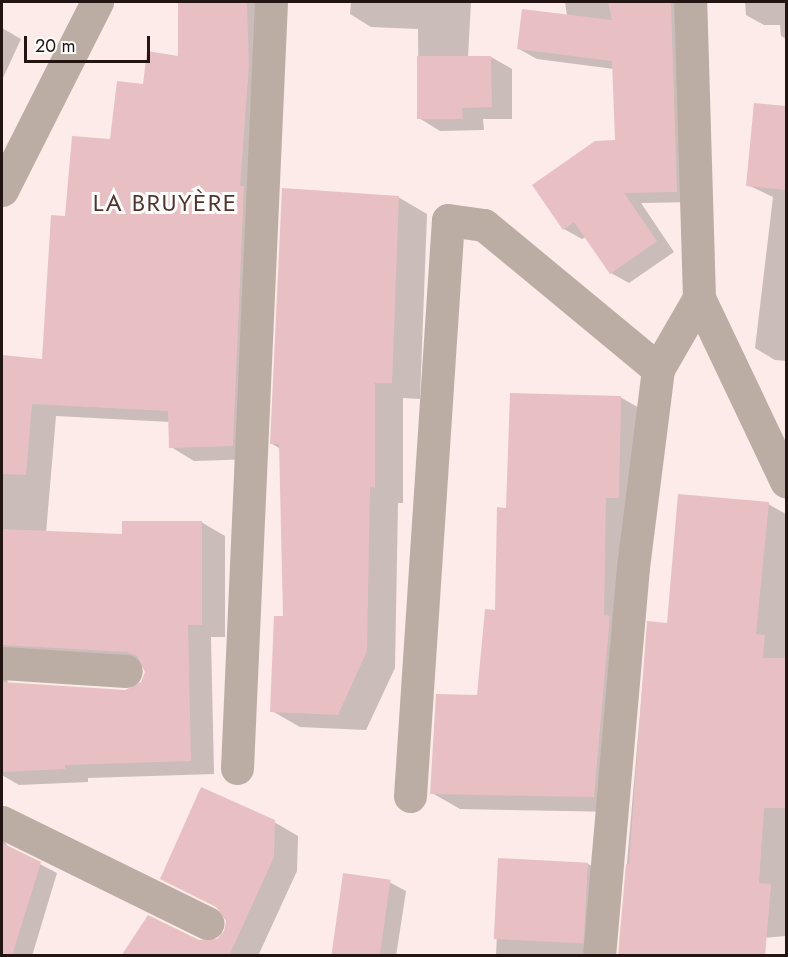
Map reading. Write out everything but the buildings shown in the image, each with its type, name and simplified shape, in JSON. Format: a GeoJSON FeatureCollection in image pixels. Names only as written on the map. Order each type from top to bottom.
{"type":"FeatureCollection","features":[{"type":"Feature","properties":{"kind":"street"},"geometry":{"type":"LineString","coordinates":[[2,190],[97,2]]}},
{"type":"Feature","properties":{"kind":"street"},"geometry":{"type":"LineString","coordinates":[[237,768],[271,2]]}},
{"type":"Feature","properties":{"kind":"street"},"geometry":{"type":"LineString","coordinates":[[690,2],[699,298],[786,481]]}},
{"type":"Feature","properties":{"kind":"street"},"geometry":{"type":"LineString","coordinates":[[410,796],[448,220],[484,225],[658,369]]}},
{"type":"Feature","properties":{"kind":"street"},"geometry":{"type":"LineString","coordinates":[[599,956],[633,567],[658,369],[699,298]]}},
{"type":"Feature","properties":{"kind":"street"},"geometry":{"type":"LineString","coordinates":[[2,663],[126,671]]}},
{"type":"Feature","properties":{"kind":"street"},"geometry":{"type":"LineString","coordinates":[[2,822],[207,922]]}},
{"type":"Feature","properties":{"kind":"district","name":"LA BRUYÈRE"},"geometry":{"type":"Point","coordinates":[165,203]}}]}
